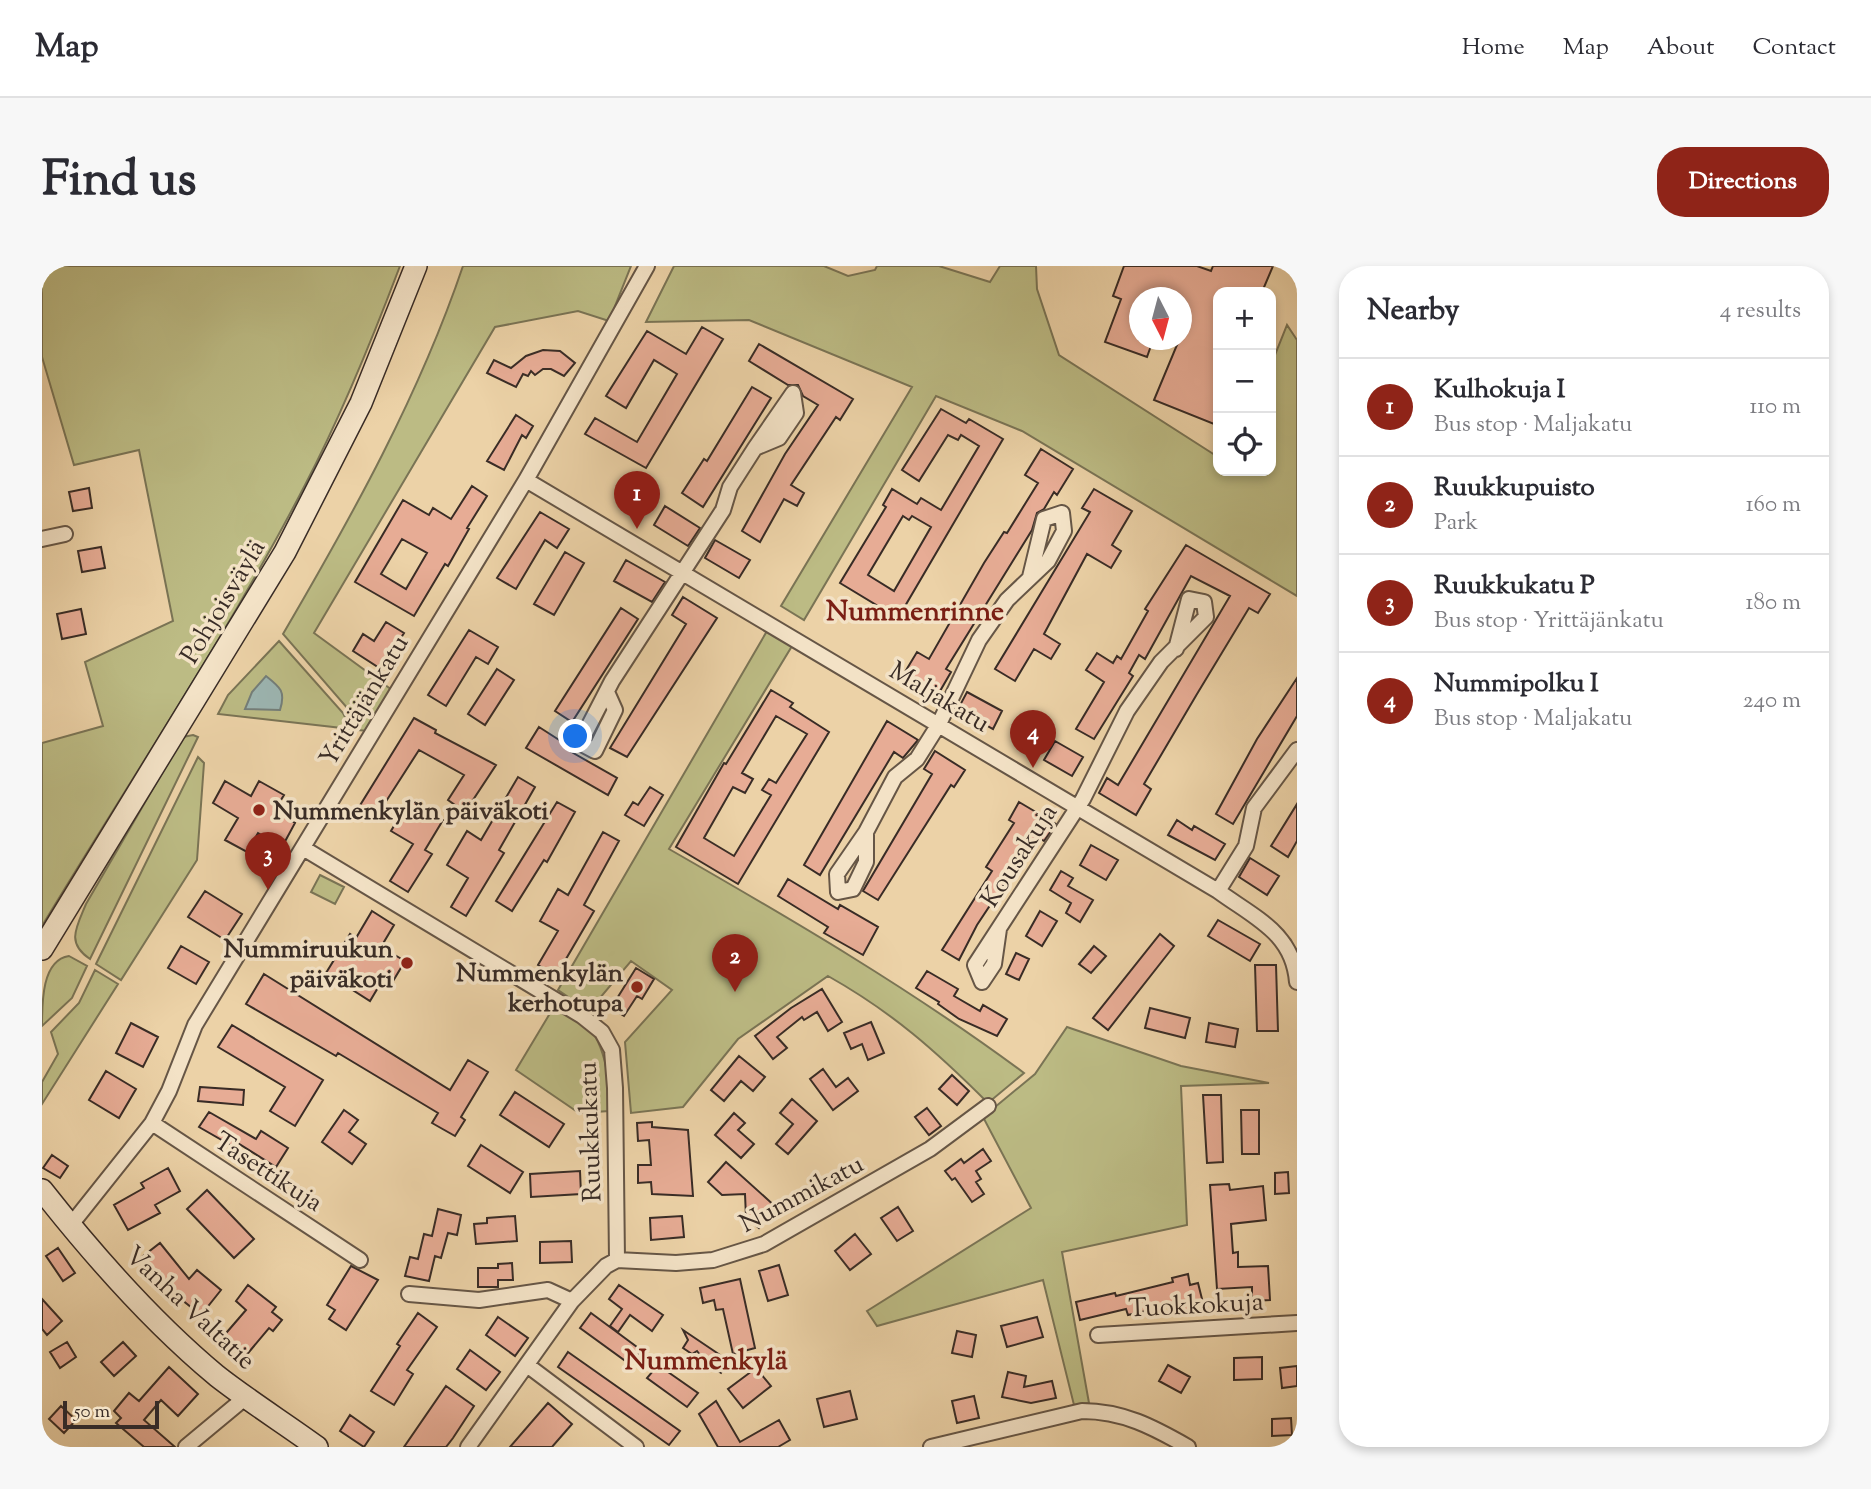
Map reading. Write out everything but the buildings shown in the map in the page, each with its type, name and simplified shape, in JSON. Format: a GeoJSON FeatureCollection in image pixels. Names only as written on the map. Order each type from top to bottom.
{"type":"FeatureCollection","features":[{"type":"Feature","properties":{"kind":"street","name":"Pohjoisväylä"},"geometry":{"type":"LineString","coordinates":[[42,949],[285,552],[360,403],[416,266]]}},
{"type":"Feature","properties":{"kind":"street","name":"Yrittäjänkatu"},"geometry":{"type":"LineString","coordinates":[[70,1226],[152,1123],[170,1091],[195,1025],[526,480],[647,266]]}},
{"type":"Feature","properties":{"kind":"street"},"geometry":{"type":"LineString","coordinates":[[607,692],[723,510],[730,487],[755,448]]}},
{"type":"Feature","properties":{"kind":"street","name":"Maljakatu"},"geometry":{"type":"LineString","coordinates":[[526,480],[1219,891],[1283,938],[1293,955],[1297,982]]}},
{"type":"Feature","properties":{"kind":"street"},"geometry":{"type":"LineString","coordinates":[[42,539],[65,534]]}},
{"type":"Feature","properties":{"kind":"street"},"geometry":{"type":"LineString","coordinates":[[866,832],[895,777],[917,759],[939,724],[979,640],[1007,600],[1030,577]]}},
{"type":"Feature","properties":{"kind":"street","name":"Kousakuja"},"geometry":{"type":"LineString","coordinates":[[999,929],[1078,807],[1105,759],[1127,711],[1161,662],[1176,649]]}},
{"type":"Feature","properties":{"kind":"street"},"geometry":{"type":"LineString","coordinates":[[1219,891],[1246,846],[1254,808],[1297,750]]}},
{"type":"Feature","properties":{"kind":"street","name":"Ruukkukatu"},"geometry":{"type":"LineString","coordinates":[[303,848],[565,1005],[602,1032],[612,1050],[615,1088],[617,1260]]}},
{"type":"Feature","properties":{"kind":"street","name":"Nummikatu"},"geometry":{"type":"LineString","coordinates":[[617,1260],[676,1264],[713,1260],[764,1244],[930,1149],[988,1107]]}},
{"type":"Feature","properties":{"kind":"street","name":"Tasettikuja"},"geometry":{"type":"LineString","coordinates":[[152,1123],[360,1259]]}},
{"type":"Feature","properties":{"kind":"street","name":"Vanha Valtatie"},"geometry":{"type":"LineString","coordinates":[[42,1190],[70,1226],[166,1329],[246,1397],[317,1447]]}},
{"type":"Feature","properties":{"kind":"street"},"geometry":{"type":"LineString","coordinates":[[468,1447],[572,1301],[606,1266],[617,1260]]}},
{"type":"Feature","properties":{"kind":"street"},"geometry":{"type":"LineString","coordinates":[[410,1294],[479,1300],[548,1290],[572,1301]]}},
{"type":"Feature","properties":{"kind":"street","name":"Tuokkokuja"},"geometry":{"type":"LineString","coordinates":[[1098,1335],[1297,1323]]}},
{"type":"Feature","properties":{"kind":"street"},"geometry":{"type":"LineString","coordinates":[[527,1365],[636,1447]]}},
{"type":"Feature","properties":{"kind":"street"},"geometry":{"type":"LineString","coordinates":[[187,1447],[246,1397]]}},
{"type":"Feature","properties":{"kind":"street"},"geometry":{"type":"LineString","coordinates":[[931,1447],[973,1442],[1082,1411],[1106,1411],[1129,1417],[1188,1447]]}},
{"type":"Feature","properties":{"kind":"shaded area"},"geometry":{"type":"Polygon","coordinates":[[[42,266],[400,266],[344,404],[275,541],[211,652],[42,926],[42,743],[103,726],[85,662],[173,621],[139,450],[74,465],[42,357],[42,266]]]}},
{"type":"Feature","properties":{"kind":"shaded area"},"geometry":{"type":"Polygon","coordinates":[[[463,266],[631,266],[609,321],[578,311],[495,327],[314,633],[392,690],[368,731],[358,730],[349,710],[283,634],[359,500],[405,408],[463,266]]]}},
{"type":"Feature","properties":{"kind":"shaded area"},"geometry":{"type":"Polygon","coordinates":[[[674,266],[824,266],[848,276],[875,270],[877,266],[939,266],[990,282],[1000,266],[1036,266],[1037,289],[1059,355],[1213,454],[1213,476],[1276,476],[1276,352],[1287,325],[1297,340],[1297,596],[1022,431],[936,396],[804,620],[781,606],[912,387],[749,320],[646,322],[674,266]]]}},
{"type":"Feature","properties":{"kind":"shaded area"},"geometry":{"type":"Polygon","coordinates":[[[767,631],[792,646],[669,849],[805,928],[894,984],[1024,1073],[988,1103],[912,1034],[873,1004],[828,976],[738,1039],[683,1107],[631,1113],[625,1042],[672,990],[631,961],[589,1011],[558,990],[767,631]]]}},
{"type":"Feature","properties":{"kind":"shaded area"},"geometry":{"type":"Polygon","coordinates":[[[279,641],[343,713],[351,729],[218,714],[228,695],[279,641]]]}},
{"type":"Feature","properties":{"kind":"shaded area"},"geometry":{"type":"Polygon","coordinates":[[[183,737],[198,737],[90,959],[78,947],[75,934],[86,904],[183,737]]]}},
{"type":"Feature","properties":{"kind":"shaded area"},"geometry":{"type":"Polygon","coordinates":[[[198,757],[204,763],[197,860],[121,980],[96,964],[198,757]]]}},
{"type":"Feature","properties":{"kind":"shaded area"},"geometry":{"type":"Polygon","coordinates":[[[320,875],[344,887],[335,904],[311,892],[320,875]]]}},
{"type":"Feature","properties":{"kind":"shaded area"},"geometry":{"type":"Polygon","coordinates":[[[69,956],[87,966],[72,998],[42,1026],[45,984],[53,965],[69,956]]]}},
{"type":"Feature","properties":{"kind":"shaded area"},"geometry":{"type":"Polygon","coordinates":[[[95,970],[118,984],[42,1104],[42,1082],[58,1054],[51,1032],[79,1003],[95,970]]]}},
{"type":"Feature","properties":{"kind":"shaded area"},"geometry":{"type":"Polygon","coordinates":[[[555,1005],[589,1027],[601,1048],[609,1087],[609,1111],[579,1113],[516,1070],[555,1005]]]}},
{"type":"Feature","properties":{"kind":"shaded area"},"geometry":{"type":"Polygon","coordinates":[[[1067,1027],[1181,1066],[1269,1083],[1181,1086],[1187,1225],[1062,1252],[1089,1403],[1074,1405],[1043,1280],[877,1326],[867,1311],[1031,1208],[983,1117],[1035,1074],[1067,1027]]]}},
{"type":"Feature","properties":{"kind":"water"},"geometry":{"type":"Polygon","coordinates":[[[266,676],[282,694],[280,710],[245,709],[252,692],[266,676]]]}},
{"type":"Feature","properties":{"kind":"place","name":"Kulhokuja I"},"geometry":{"type":"Point","coordinates":[637,529]}},
{"type":"Feature","properties":{"kind":"place","name":"Nummipolku I"},"geometry":{"type":"Point","coordinates":[1033,768]}},
{"type":"Feature","properties":{"kind":"place","name":"Nummenkylän päiväkoti"},"geometry":{"type":"Point","coordinates":[259,810]}},
{"type":"Feature","properties":{"kind":"place","name":"Ruukkukatu P"},"geometry":{"type":"Point","coordinates":[268,890]}},
{"type":"Feature","properties":{"kind":"place","name":"Nummiruukun päiväkoti"},"geometry":{"type":"Point","coordinates":[407,963]}},
{"type":"Feature","properties":{"kind":"place","name":"Nummenkylän kerhotupa"},"geometry":{"type":"Point","coordinates":[637,987]}},
{"type":"Feature","properties":{"kind":"place","name":"Ruukkupuisto"},"geometry":{"type":"Point","coordinates":[735,992]}},
{"type":"Feature","properties":{"kind":"district","name":"Nummenrinne"},"geometry":{"type":"Point","coordinates":[915,610]}},
{"type":"Feature","properties":{"kind":"district","name":"Nummenkylä"},"geometry":{"type":"Point","coordinates":[706,1359]}}]}
